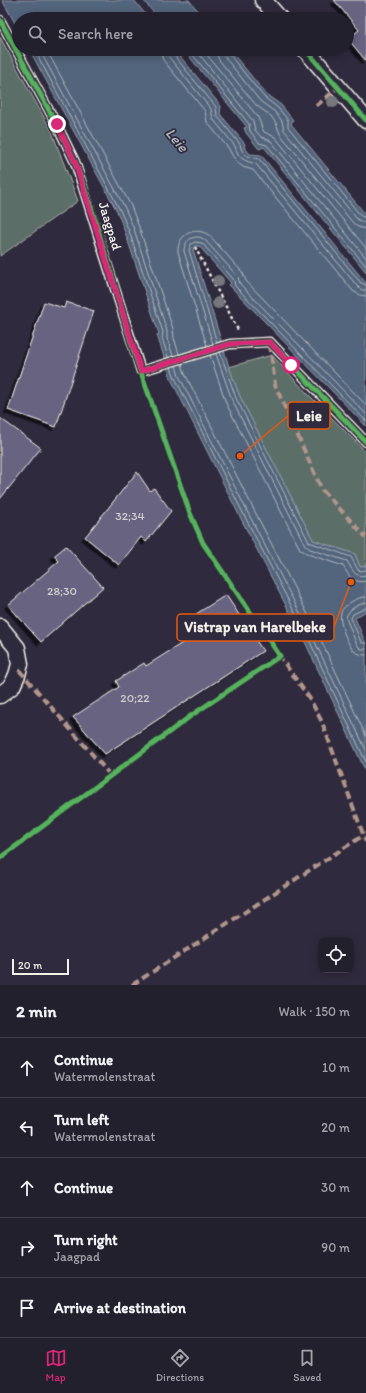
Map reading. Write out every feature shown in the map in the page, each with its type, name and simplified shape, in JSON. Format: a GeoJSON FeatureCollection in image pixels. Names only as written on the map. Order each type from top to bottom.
{"type":"FeatureCollection","features":[{"type":"Feature","properties":{"kind":"street"},"geometry":{"type":"LineString","coordinates":[[264,0],[274,12]]}},
{"type":"Feature","properties":{"kind":"street"},"geometry":{"type":"LineString","coordinates":[[311,56],[366,120]]}},
{"type":"Feature","properties":{"kind":"street"},"geometry":{"type":"LineString","coordinates":[[0,627],[17,648],[20,664],[12,686],[0,695]]}},
{"type":"Feature","properties":{"kind":"lane","name":"Jaagpad"},"geometry":{"type":"LineString","coordinates":[[0,20],[12,42]]}},
{"type":"Feature","properties":{"kind":"lane","name":"Jaagpad"},"geometry":{"type":"LineString","coordinates":[[20,56],[75,162],[141,371],[225,346],[270,342],[366,442]]}},
{"type":"Feature","properties":{"kind":"path"},"geometry":{"type":"LineString","coordinates":[[196,247],[237,328]]}},
{"type":"Feature","properties":{"kind":"green space"},"geometry":{"type":"Polygon","coordinates":[[[0,37],[52,132],[78,201],[0,256],[0,37]]]}},
{"type":"Feature","properties":{"kind":"green space"},"geometry":{"type":"Polygon","coordinates":[[[272,355],[306,392],[366,452],[366,566],[360,567],[355,554],[313,540],[240,397],[229,367],[272,355]]]}},
{"type":"Feature","properties":{"kind":"water"},"geometry":{"type":"Polygon","coordinates":[[[2,0],[134,0],[143,12],[12,12],[12,18],[2,0]]]}},
{"type":"Feature","properties":{"kind":"water"},"geometry":{"type":"Polygon","coordinates":[[[143,0],[189,0],[199,12],[153,12],[143,0]]]}},
{"type":"Feature","properties":{"kind":"water","name":"Leie"},"geometry":{"type":"Polygon","coordinates":[[[33,56],[180,56],[221,106],[220,114],[245,144],[244,147],[250,154],[261,155],[366,283],[366,426],[229,285],[231,283],[199,246],[195,246],[193,249],[230,370],[240,397],[313,540],[355,554],[360,567],[366,566],[366,611],[355,618],[366,644],[366,772],[306,644],[171,379],[157,335],[159,334],[117,211],[33,56]]]}},
{"type":"Feature","properties":{"kind":"water"},"geometry":{"type":"Polygon","coordinates":[[[189,56],[235,56],[267,95],[281,105],[293,120],[291,124],[366,215],[366,272],[264,147],[259,149],[246,133],[244,128],[247,127],[189,56]]]}},
{"type":"Feature","properties":{"kind":"pier"},"geometry":{"type":"Polygon","coordinates":[[[224,342],[226,351],[166,369],[163,361],[224,342]]]}},
{"type":"Feature","properties":{"kind":"building"},"geometry":{"type":"Polygon","coordinates":[[[334,0],[366,0],[366,61],[354,46],[354,34],[359,30],[354,24],[354,12],[344,12],[334,0]]]}},
{"type":"Feature","properties":{"kind":"building"},"geometry":{"type":"Polygon","coordinates":[[[44,302],[64,308],[66,302],[94,311],[56,427],[8,410],[44,302]]]}},
{"type":"Feature","properties":{"kind":"building"},"geometry":{"type":"Polygon","coordinates":[[[0,418],[41,448],[0,499],[0,418]]]}},
{"type":"Feature","properties":{"kind":"building"},"geometry":{"type":"Polygon","coordinates":[[[137,472],[150,491],[154,488],[171,511],[146,542],[141,537],[119,565],[85,537],[137,472]]]}},
{"type":"Feature","properties":{"kind":"building"},"geometry":{"type":"Polygon","coordinates":[[[66,546],[103,587],[41,642],[8,605],[59,561],[54,556],[66,546]]]}},
{"type":"Feature","properties":{"kind":"building"},"geometry":{"type":"Polygon","coordinates":[[[226,595],[263,651],[105,754],[73,717],[119,687],[116,681],[144,663],[146,666],[206,628],[196,614],[226,595]]]}},
{"type":"Feature","properties":{"kind":"marked path"},"geometry":{"type":"LineString","coordinates":[[316,106],[338,88]]}},
{"type":"Feature","properties":{"kind":"marked path"},"geometry":{"type":"LineString","coordinates":[[270,344],[275,385],[322,490],[366,537]]}},
{"type":"Feature","properties":{"kind":"marked path"},"geometry":{"type":"LineString","coordinates":[[278,654],[310,699],[322,722],[366,842]]}},
{"type":"Feature","properties":{"kind":"marked path"},"geometry":{"type":"LineString","coordinates":[[19,670],[111,776]]}},
{"type":"Feature","properties":{"kind":"marked path"},"geometry":{"type":"LineString","coordinates":[[132,985],[364,835]]}},
{"type":"Feature","properties":{"kind":"cycle path"},"geometry":{"type":"LineString","coordinates":[[0,20],[12,42]]}},
{"type":"Feature","properties":{"kind":"cycle path"},"geometry":{"type":"LineString","coordinates":[[0,858],[192,715],[280,656],[203,543],[190,513],[135,355],[92,210],[75,162],[57,125],[20,56]]}},
{"type":"Feature","properties":{"kind":"cycle path"},"geometry":{"type":"LineString","coordinates":[[311,56],[366,120]]}},
{"type":"Feature","properties":{"kind":"cycle path"},"geometry":{"type":"LineString","coordinates":[[141,371],[230,344],[270,342],[366,442]]}},
{"type":"Feature","properties":{"kind":"place","name":"Leie"},"geometry":{"type":"Point","coordinates":[240,456]}},
{"type":"Feature","properties":{"kind":"place","name":"Vistrap van Harelbeke"},"geometry":{"type":"Point","coordinates":[351,582]}},
{"type":"Feature","properties":{"kind":"route"},"geometry":{"type":"LineString","coordinates":[[57,124],[75,162],[92,210],[141,371],[230,344],[270,342],[291,365]]}}]}
